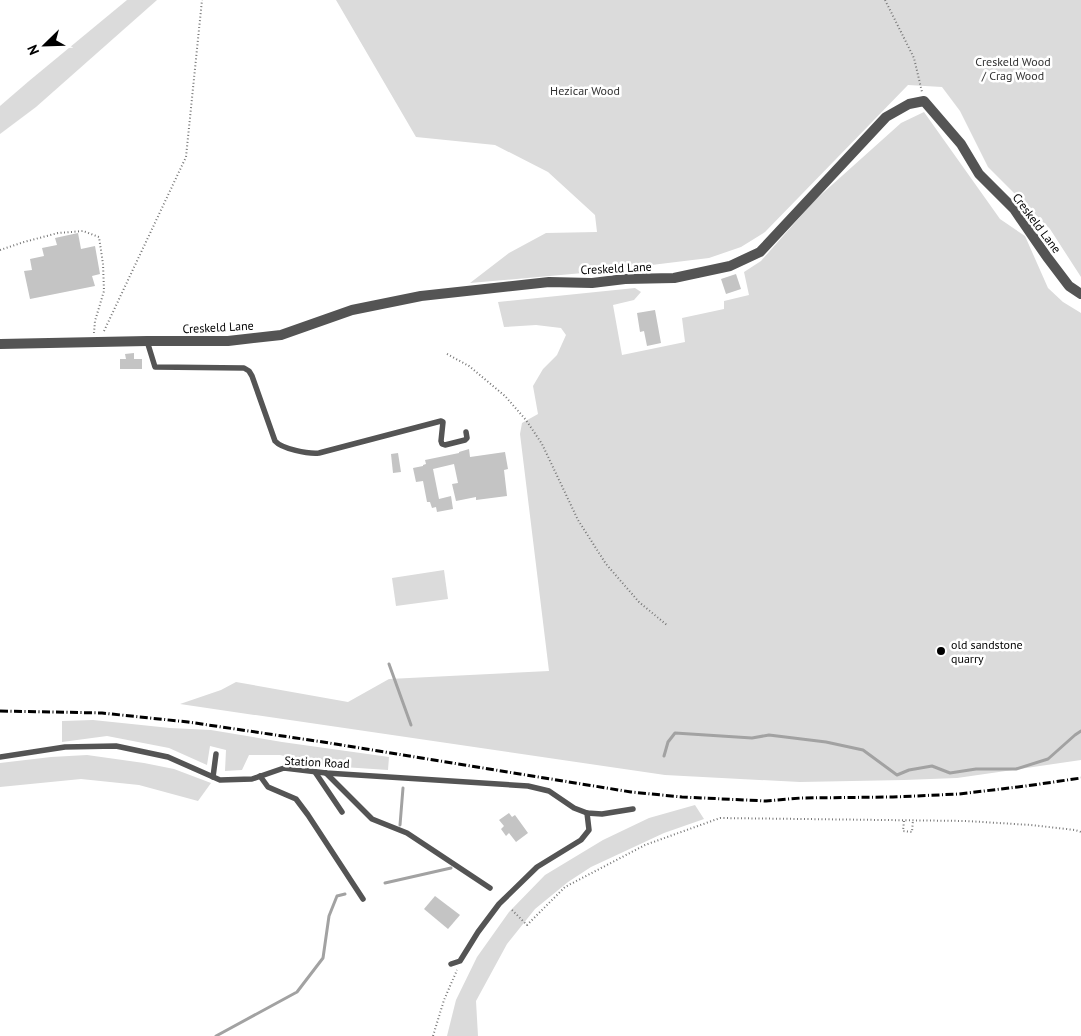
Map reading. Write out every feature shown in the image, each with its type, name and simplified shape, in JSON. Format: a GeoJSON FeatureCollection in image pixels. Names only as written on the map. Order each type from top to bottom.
{"type":"FeatureCollection","features":[{"type":"Feature","properties":{"kind":"street","name":"Creskeld Lane"},"geometry":{"type":"LineString","coordinates":[[0,344],[228,341],[281,335],[352,310],[421,296],[549,282],[592,283],[625,279],[674,278],[730,266],[760,252],[886,118],[909,104],[924,101],[961,144],[979,174],[1014,209],[1069,286],[1081,294]]}},
{"type":"Feature","properties":{"kind":"lane"},"geometry":{"type":"LineString","coordinates":[[146,341],[155,367],[244,368],[248,371],[252,376],[275,441],[283,447],[310,454],[319,453],[442,420],[442,444],[465,440],[467,438],[466,432]]}},
{"type":"Feature","properties":{"kind":"lane","name":"Station Road"},"geometry":{"type":"LineString","coordinates":[[0,758],[65,747],[116,746],[168,757],[220,780],[252,779],[284,768],[326,773],[528,786],[549,791],[574,808],[587,813],[602,814],[633,809]]}},
{"type":"Feature","properties":{"kind":"lane"},"geometry":{"type":"LineString","coordinates":[[213,777],[216,754]]}},
{"type":"Feature","properties":{"kind":"lane"},"geometry":{"type":"LineString","coordinates":[[315,772],[342,812]]}},
{"type":"Feature","properties":{"kind":"lane"},"geometry":{"type":"LineString","coordinates":[[326,773],[372,819],[408,834],[490,888]]}},
{"type":"Feature","properties":{"kind":"lane"},"geometry":{"type":"LineString","coordinates":[[260,776],[268,787],[296,799],[363,899]]}},
{"type":"Feature","properties":{"kind":"lane"},"geometry":{"type":"LineString","coordinates":[[451,964],[460,961],[478,932],[499,904],[538,867],[581,840],[588,830],[587,813]]}},
{"type":"Feature","properties":{"kind":"path"},"geometry":{"type":"LineString","coordinates":[[96,342],[186,157],[202,0]]}},
{"type":"Feature","properties":{"kind":"path"},"geometry":{"type":"LineString","coordinates":[[885,0],[914,58],[924,101]]}},
{"type":"Feature","properties":{"kind":"path"},"geometry":{"type":"LineString","coordinates":[[0,250],[58,233],[84,231],[99,238],[103,264],[104,291],[95,321],[96,342]]}},
{"type":"Feature","properties":{"kind":"path"},"geometry":{"type":"LineString","coordinates":[[447,354],[475,371],[504,396],[526,420],[542,444],[578,520],[606,564],[638,602],[668,626]]}},
{"type":"Feature","properties":{"kind":"path"},"geometry":{"type":"LineString","coordinates":[[512,910],[527,925],[565,887],[645,845],[720,818],[966,821],[1031,825],[1081,832]]}},
{"type":"Feature","properties":{"kind":"path"},"geometry":{"type":"LineString","coordinates":[[904,820],[903,831],[912,832],[913,820]]}},
{"type":"Feature","properties":{"kind":"path"},"geometry":{"type":"LineString","coordinates":[[433,1036],[444,1000],[460,961]]}},
{"type":"Feature","properties":{"kind":"green space"},"geometry":{"type":"Polygon","coordinates":[[[127,0],[157,0],[36,107],[0,134],[0,106],[127,0]]]}},
{"type":"Feature","properties":{"kind":"green space"},"geometry":{"type":"Polygon","coordinates":[[[336,0],[1081,0],[1081,277],[1050,229],[988,167],[960,111],[942,87],[908,85],[765,232],[741,247],[709,258],[594,272],[470,283],[509,253],[546,233],[597,232],[595,215],[548,172],[495,145],[416,137],[336,0]]]}},
{"type":"Feature","properties":{"kind":"green space"},"geometry":{"type":"Polygon","coordinates":[[[924,112],[1000,219],[1025,236],[1048,288],[1063,302],[1081,313],[1081,760],[957,778],[904,780],[800,782],[665,775],[180,704],[221,690],[236,682],[348,702],[389,679],[549,671],[520,434],[522,423],[538,414],[533,386],[543,369],[557,355],[566,335],[561,328],[536,325],[504,327],[498,302],[635,288],[641,292],[634,300],[613,305],[622,355],[685,342],[682,318],[724,309],[724,301],[749,295],[744,272],[761,261],[814,201],[901,123],[924,112]]]}},
{"type":"Feature","properties":{"kind":"green space"},"geometry":{"type":"Polygon","coordinates":[[[444,570],[448,599],[396,606],[392,578],[444,570]]]}},
{"type":"Feature","properties":{"kind":"green space"},"geometry":{"type":"Polygon","coordinates":[[[93,720],[211,730],[389,757],[388,770],[328,766],[280,755],[249,755],[242,770],[225,771],[226,750],[210,746],[207,765],[169,748],[107,736],[62,742],[62,721],[93,720]]]}},
{"type":"Feature","properties":{"kind":"green space"},"geometry":{"type":"Polygon","coordinates":[[[87,755],[174,769],[211,783],[198,801],[139,785],[81,779],[0,787],[0,763],[87,755]]]}},
{"type":"Feature","properties":{"kind":"green space"},"geometry":{"type":"Polygon","coordinates":[[[695,805],[704,819],[664,833],[591,867],[568,882],[535,909],[507,944],[476,1001],[478,1036],[447,1036],[456,1000],[477,957],[509,912],[545,875],[603,840],[649,818],[695,805]]]}},
{"type":"Feature","properties":{"kind":"building"},"geometry":{"type":"Polygon","coordinates":[[[78,233],[81,249],[95,246],[100,274],[92,276],[95,286],[30,299],[24,271],[32,270],[30,259],[44,256],[42,248],[57,245],[55,238],[78,233]]]}},
{"type":"Feature","properties":{"kind":"building"},"geometry":{"type":"Polygon","coordinates":[[[736,274],[741,289],[726,294],[721,279],[736,274]]]}},
{"type":"Feature","properties":{"kind":"building"},"geometry":{"type":"Polygon","coordinates":[[[655,310],[661,343],[647,346],[644,331],[640,332],[637,313],[655,310]]]}},
{"type":"Feature","properties":{"kind":"building"},"geometry":{"type":"Polygon","coordinates":[[[134,353],[134,359],[142,359],[142,369],[120,369],[120,359],[126,359],[125,354],[134,353]]]}},
{"type":"Feature","properties":{"kind":"building"},"geometry":{"type":"Polygon","coordinates":[[[469,449],[470,457],[505,452],[508,469],[504,470],[507,496],[476,500],[476,497],[456,501],[452,484],[458,483],[454,464],[433,469],[439,499],[451,496],[453,509],[437,512],[436,507],[432,508],[430,502],[427,502],[423,481],[416,482],[413,468],[426,464],[425,460],[469,449]]]}},
{"type":"Feature","properties":{"kind":"building"},"geometry":{"type":"Polygon","coordinates":[[[398,453],[401,472],[393,473],[391,454],[398,453]]]}},
{"type":"Feature","properties":{"kind":"building"},"geometry":{"type":"Polygon","coordinates":[[[509,813],[512,817],[515,815],[528,833],[516,842],[509,833],[506,836],[501,829],[504,826],[499,820],[509,813]]]}},
{"type":"Feature","properties":{"kind":"building"},"geometry":{"type":"Polygon","coordinates":[[[435,896],[460,915],[448,929],[424,909],[435,896]]]}},
{"type":"Feature","properties":{"kind":"waterway"},"geometry":{"type":"LineString","coordinates":[[389,664],[411,725]]}},
{"type":"Feature","properties":{"kind":"waterway"},"geometry":{"type":"LineString","coordinates":[[664,756],[668,742],[675,733],[752,738],[769,735],[826,742],[863,750],[897,775],[909,770],[932,766],[950,773],[976,769],[1016,769],[1048,759],[1081,731]]}},
{"type":"Feature","properties":{"kind":"waterway"},"geometry":{"type":"LineString","coordinates":[[400,825],[403,788]]}},
{"type":"Feature","properties":{"kind":"waterway"},"geometry":{"type":"LineString","coordinates":[[385,883],[451,868]]}},
{"type":"Feature","properties":{"kind":"waterway"},"geometry":{"type":"LineString","coordinates":[[216,1036],[297,992],[323,958],[329,916],[337,896],[345,894]]}},
{"type":"Feature","properties":{"kind":"railway"},"geometry":{"type":"LineString","coordinates":[[0,711],[102,713],[188,722],[631,792],[682,797],[766,801],[801,798],[959,794],[1081,778]]}},
{"type":"Feature","properties":{"kind":"place","name":"old sandstone quarry"},"geometry":{"type":"Point","coordinates":[941,651]}},
{"type":"Feature","properties":{"kind":"park label","name":"Creskeld Wood / Crag Wood"},"geometry":{"type":"Point","coordinates":[1013,68]}},
{"type":"Feature","properties":{"kind":"park label","name":"Hezicar Wood"},"geometry":{"type":"Point","coordinates":[585,90]}}]}
